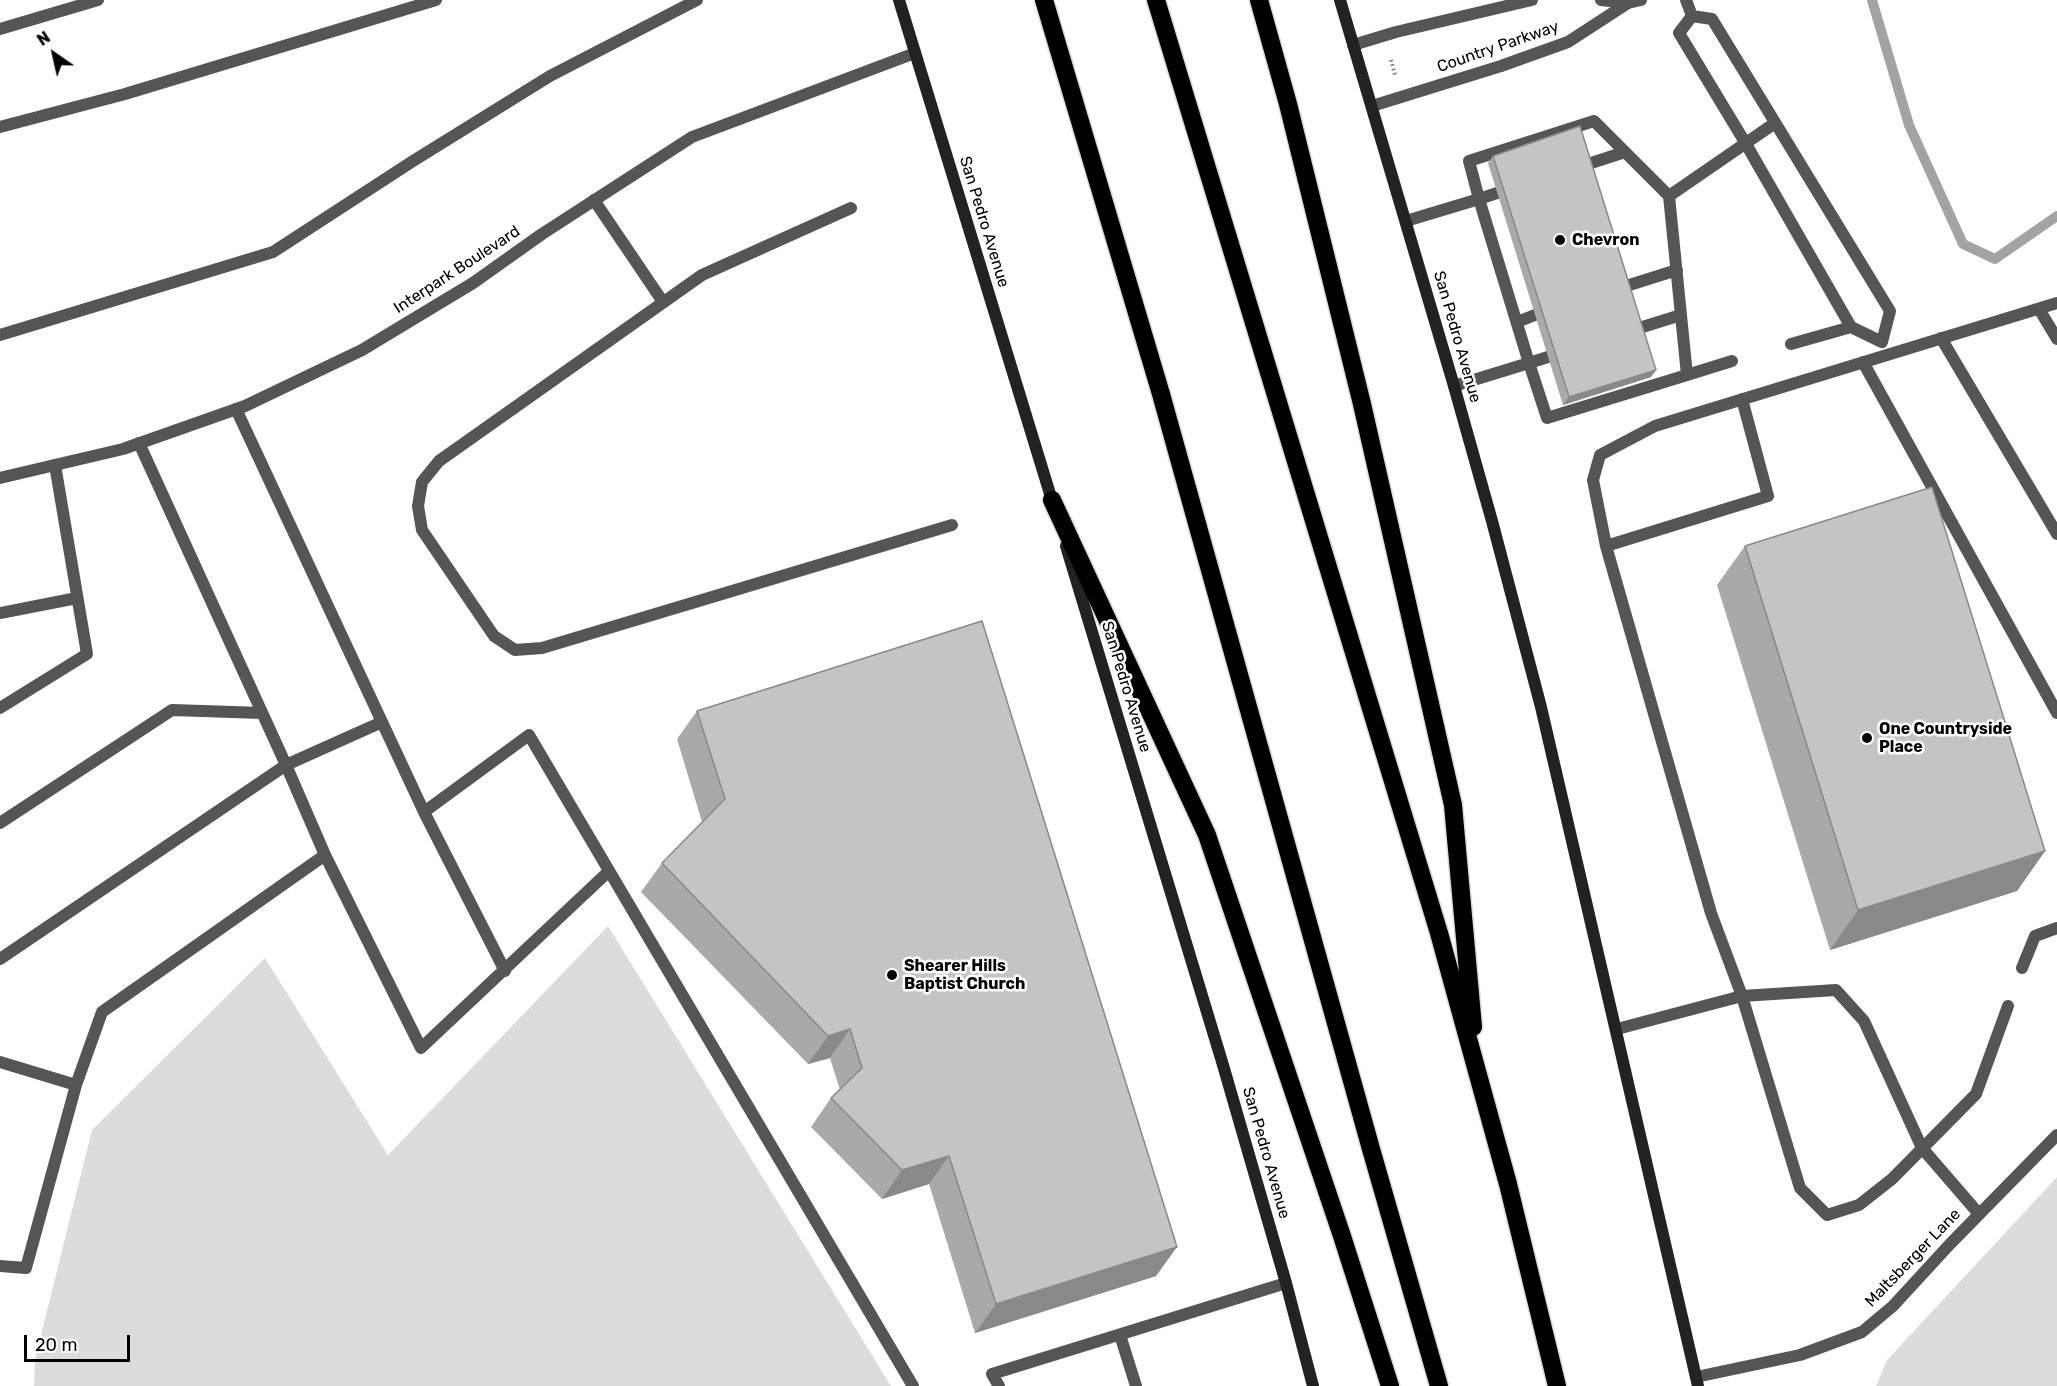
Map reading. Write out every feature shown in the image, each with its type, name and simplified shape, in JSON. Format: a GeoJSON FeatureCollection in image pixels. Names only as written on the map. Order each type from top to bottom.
{"type":"FeatureCollection","features":[{"type":"Feature","properties":{"kind":"highway"},"geometry":{"type":"LineString","coordinates":[[1044,0],[1161,394],[1439,1386]]}},
{"type":"Feature","properties":{"kind":"highway"},"geometry":{"type":"LineString","coordinates":[[1156,0],[1439,933],[1508,1184],[1557,1386]]}},
{"type":"Feature","properties":{"kind":"highway"},"geometry":{"type":"LineString","coordinates":[[1259,0],[1288,104],[1362,404],[1453,805],[1477,1070]]}},
{"type":"Feature","properties":{"kind":"highway"},"geometry":{"type":"LineString","coordinates":[[1052,500],[1207,835],[1390,1386]]}},
{"type":"Feature","properties":{"kind":"main road","name":"San Pedro Avenue"},"geometry":{"type":"LineString","coordinates":[[899,0],[1220,1054],[1313,1386]]}},
{"type":"Feature","properties":{"kind":"main road","name":"San Pedro Avenue"},"geometry":{"type":"LineString","coordinates":[[1340,0],[1454,386],[1541,707],[1697,1382]]}},
{"type":"Feature","properties":{"kind":"street"},"geometry":{"type":"LineString","coordinates":[[0,29],[98,0]]}},
{"type":"Feature","properties":{"kind":"street"},"geometry":{"type":"LineString","coordinates":[[0,127],[125,93],[436,0]]}},
{"type":"Feature","properties":{"kind":"street"},"geometry":{"type":"LineString","coordinates":[[0,335],[273,252],[413,160],[550,76],[696,0]]}},
{"type":"Feature","properties":{"kind":"street","name":"Country Parkway"},"geometry":{"type":"LineString","coordinates":[[1353,45],[1407,29],[1532,0]]}},
{"type":"Feature","properties":{"kind":"street","name":"Country Parkway"},"geometry":{"type":"LineString","coordinates":[[1601,0],[1628,3],[1641,0]]}},
{"type":"Feature","properties":{"kind":"street"},"geometry":{"type":"LineString","coordinates":[[1686,0],[1692,16]]}},
{"type":"Feature","properties":{"kind":"street","name":"Country Parkway"},"geometry":{"type":"LineString","coordinates":[[1372,106],[1502,66],[1568,42],[1628,3]]}},
{"type":"Feature","properties":{"kind":"street"},"geometry":{"type":"LineString","coordinates":[[1692,16],[1712,19],[1890,310],[1882,342]]}},
{"type":"Feature","properties":{"kind":"street"},"geometry":{"type":"LineString","coordinates":[[1692,16],[1679,33],[1851,327],[1882,342],[1890,354]]}},
{"type":"Feature","properties":{"kind":"street","name":"Interpark Boulevard"},"geometry":{"type":"LineString","coordinates":[[0,478],[123,449],[236,409],[362,350],[473,283],[594,200],[692,137],[915,52]]}},
{"type":"Feature","properties":{"kind":"street"},"geometry":{"type":"LineString","coordinates":[[1687,375],[1669,196],[1626,152],[1594,121],[1470,161],[1479,199],[1547,418],[1732,362]]}},
{"type":"Feature","properties":{"kind":"street"},"geometry":{"type":"LineString","coordinates":[[1669,196],[1775,123]]}},
{"type":"Feature","properties":{"kind":"street"},"geometry":{"type":"LineString","coordinates":[[1584,165],[1626,152]]}},
{"type":"Feature","properties":{"kind":"street"},"geometry":{"type":"LineString","coordinates":[[1406,221],[1497,193]]}},
{"type":"Feature","properties":{"kind":"street"},"geometry":{"type":"LineString","coordinates":[[594,200],[663,302]]}},
{"type":"Feature","properties":{"kind":"street"},"geometry":{"type":"LineString","coordinates":[[851,208],[702,274],[439,460],[422,482],[418,506],[422,530],[494,636],[515,650],[542,648],[952,525]]}},
{"type":"Feature","properties":{"kind":"street"},"geometry":{"type":"LineString","coordinates":[[1623,287],[1677,270]]}},
{"type":"Feature","properties":{"kind":"street"},"geometry":{"type":"LineString","coordinates":[[2008,1006],[1976,1094],[1892,1179],[1859,1205],[1827,1215],[1800,1188],[1742,996],[1711,913],[1606,546],[1593,480],[1600,455],[1655,426],[2057,303]]}},
{"type":"Feature","properties":{"kind":"street"},"geometry":{"type":"LineString","coordinates":[[2040,309],[2057,339]]}},
{"type":"Feature","properties":{"kind":"street"},"geometry":{"type":"LineString","coordinates":[[1516,322],[1535,315]]}},
{"type":"Feature","properties":{"kind":"street"},"geometry":{"type":"LineString","coordinates":[[1636,329],[1681,315]]}},
{"type":"Feature","properties":{"kind":"street"},"geometry":{"type":"LineString","coordinates":[[1791,344],[1851,327]]}},
{"type":"Feature","properties":{"kind":"street"},"geometry":{"type":"LineString","coordinates":[[1941,338],[2057,534]]}},
{"type":"Feature","properties":{"kind":"street"},"geometry":{"type":"LineString","coordinates":[[1454,386],[1548,357]]}},
{"type":"Feature","properties":{"kind":"street"},"geometry":{"type":"LineString","coordinates":[[1863,362],[2057,713]]}},
{"type":"Feature","properties":{"kind":"street"},"geometry":{"type":"LineString","coordinates":[[1606,546],[1768,496],[1742,399]]}},
{"type":"Feature","properties":{"kind":"street"},"geometry":{"type":"LineString","coordinates":[[236,409],[424,812],[505,971]]}},
{"type":"Feature","properties":{"kind":"street"},"geometry":{"type":"LineString","coordinates":[[139,443],[325,855],[421,1048],[609,871]]}},
{"type":"Feature","properties":{"kind":"street"},"geometry":{"type":"LineString","coordinates":[[0,708],[87,654],[55,465]]}},
{"type":"Feature","properties":{"kind":"street"},"geometry":{"type":"LineString","coordinates":[[0,613],[77,598]]}},
{"type":"Feature","properties":{"kind":"street"},"geometry":{"type":"LineString","coordinates":[[0,823],[172,711],[262,713]]}},
{"type":"Feature","properties":{"kind":"street"},"geometry":{"type":"LineString","coordinates":[[0,959],[286,765],[382,722]]}},
{"type":"Feature","properties":{"kind":"street"},"geometry":{"type":"LineString","coordinates":[[424,812],[529,735],[913,1386]]}},
{"type":"Feature","properties":{"kind":"street"},"geometry":{"type":"LineString","coordinates":[[0,1266],[26,1268],[76,1085],[102,1012],[325,855]]}},
{"type":"Feature","properties":{"kind":"street"},"geometry":{"type":"LineString","coordinates":[[2022,968],[2035,936],[2057,928]]}},
{"type":"Feature","properties":{"kind":"street"},"geometry":{"type":"LineString","coordinates":[[1617,1029],[1742,996],[1836,990],[1864,1021],[1922,1148],[1979,1214]]}},
{"type":"Feature","properties":{"kind":"street"},"geometry":{"type":"LineString","coordinates":[[0,1062],[76,1085]]}},
{"type":"Feature","properties":{"kind":"street","name":"Maltsberger Lane"},"geometry":{"type":"LineString","coordinates":[[1697,1382],[1800,1355],[1862,1332],[1893,1306],[2057,1134]]}},
{"type":"Feature","properties":{"kind":"street"},"geometry":{"type":"LineString","coordinates":[[999,1386],[992,1374],[1286,1284]]}},
{"type":"Feature","properties":{"kind":"street"},"geometry":{"type":"LineString","coordinates":[[1120,1335],[1136,1386]]}},
{"type":"Feature","properties":{"kind":"path"},"geometry":{"type":"LineString","coordinates":[[1390,59],[1395,75]]}},
{"type":"Feature","properties":{"kind":"shaded area"},"geometry":{"type":"Polygon","coordinates":[[[608,926],[891,1386],[34,1386],[35,1359],[92,1130],[265,958],[388,1155],[608,926]]]}},
{"type":"Feature","properties":{"kind":"shaded area"},"geometry":{"type":"Polygon","coordinates":[[[2057,1177],[2057,1386],[1876,1386],[1887,1360],[2057,1177]]]}},
{"type":"Feature","properties":{"kind":"building","name":"Chevron"},"geometry":{"type":"Polygon","coordinates":[[[1580,126],[1656,370],[1569,397],[1493,156],[1580,126]]]}},
{"type":"Feature","properties":{"kind":"building","name":"One Countryside Place"},"geometry":{"type":"Polygon","coordinates":[[[1932,487],[2045,851],[1858,910],[1745,546],[1932,487]]]}},
{"type":"Feature","properties":{"kind":"building","name":"Shearer Hills Baptist Church"},"geometry":{"type":"Polygon","coordinates":[[[982,621],[1177,1247],[996,1304],[949,1156],[902,1170],[831,1098],[862,1068],[850,1029],[828,1036],[662,863],[725,799],[697,711],[982,621]]]}},
{"type":"Feature","properties":{"kind":"waterway"},"geometry":{"type":"LineString","coordinates":[[1872,0],[1909,125],[1963,244],[1995,259],[2057,216]]}},
{"type":"Feature","properties":{"kind":"place","name":"Chevron"},"geometry":{"type":"Point","coordinates":[1560,240]}},
{"type":"Feature","properties":{"kind":"place","name":"One Countryside Place"},"geometry":{"type":"Point","coordinates":[1867,738]}},
{"type":"Feature","properties":{"kind":"place","name":"Shearer Hills Baptist Church"},"geometry":{"type":"Point","coordinates":[892,975]}}]}
